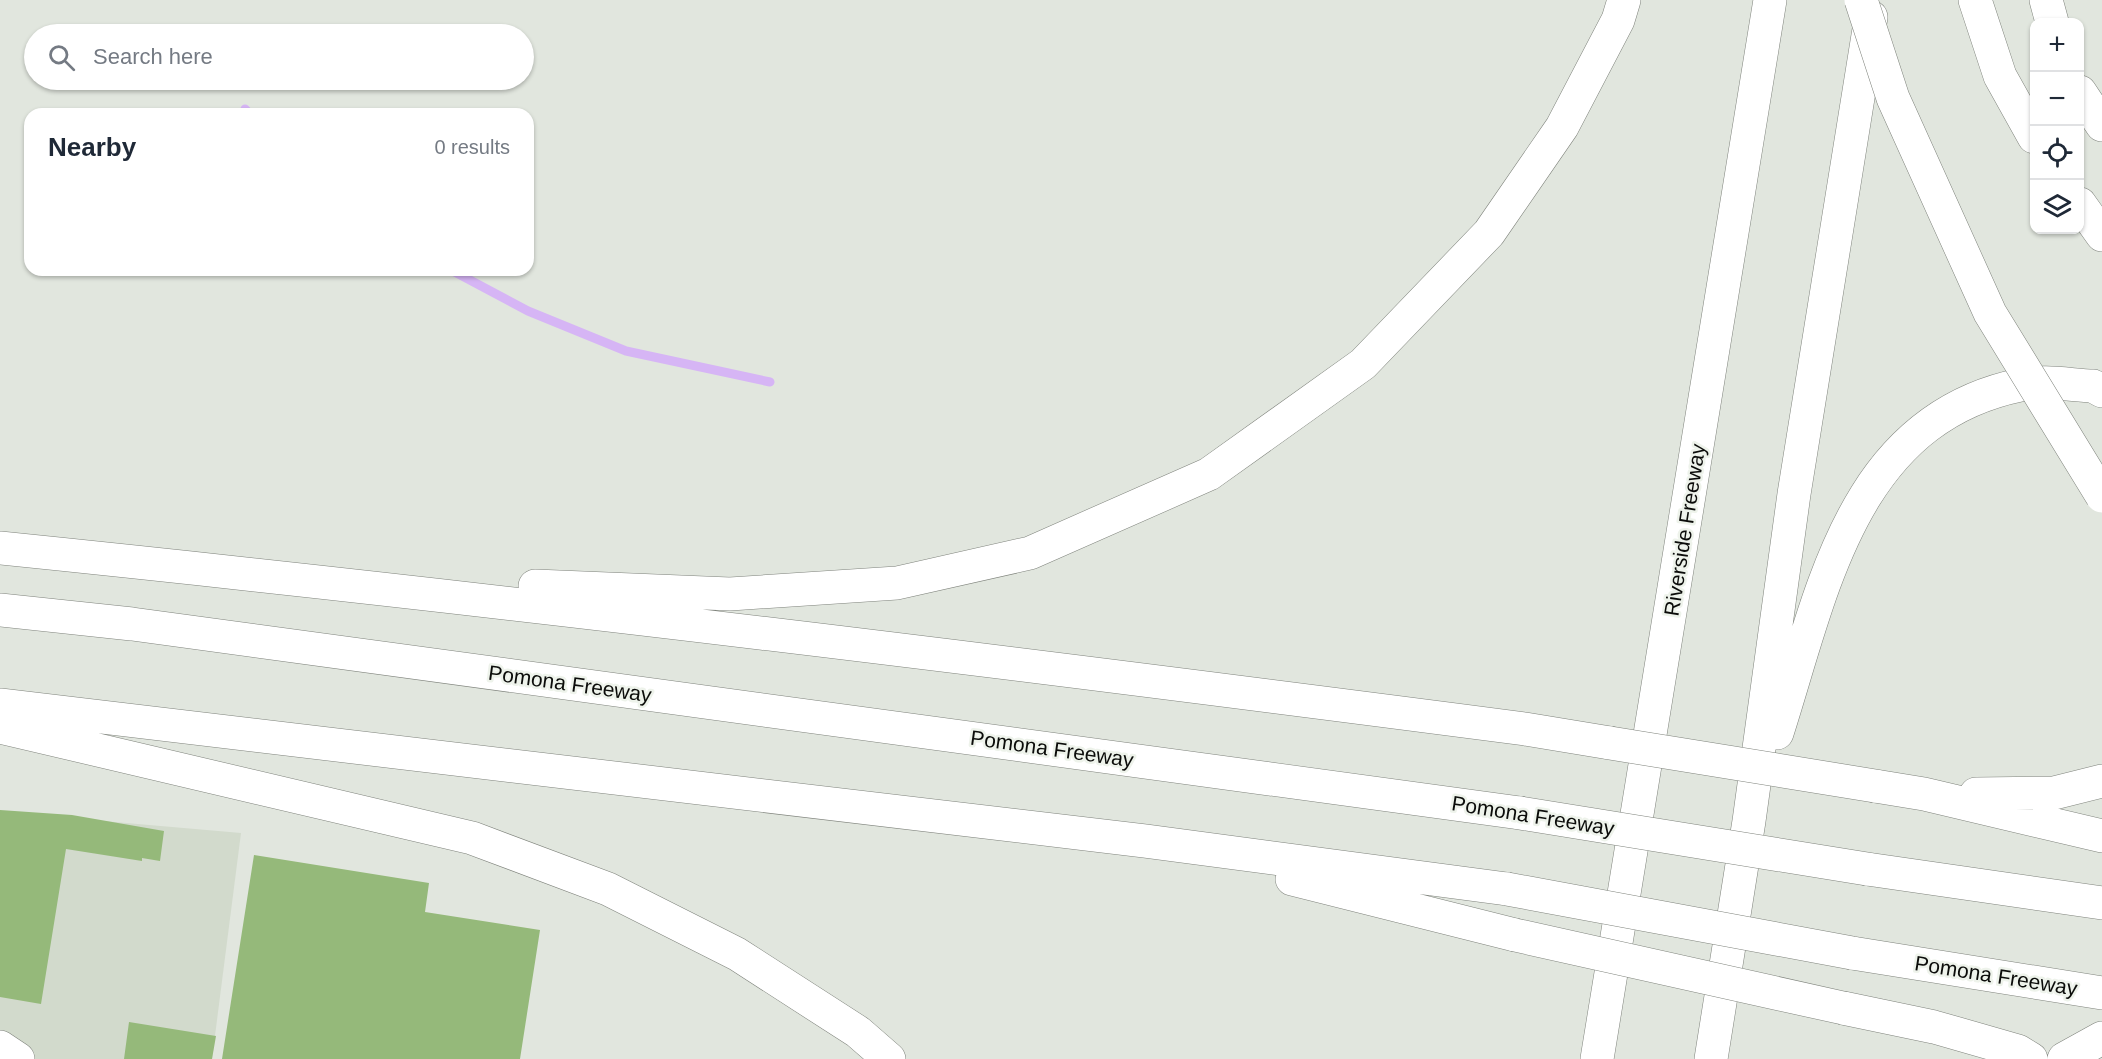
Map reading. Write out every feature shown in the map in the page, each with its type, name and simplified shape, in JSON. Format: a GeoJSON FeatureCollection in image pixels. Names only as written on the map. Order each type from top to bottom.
{"type":"FeatureCollection","features":[{"type":"Feature","properties":{"kind":"main road"},"geometry":{"type":"LineString","coordinates":[[263,575],[730,594],[897,583],[1030,553],[1209,474],[1363,364],[1490,233],[1562,127],[1618,20],[1624,0]]}},
{"type":"Feature","properties":{"kind":"main road","name":"Riverside Freeway"},"geometry":{"type":"LineString","coordinates":[[1597,1059],[1770,0]]}},
{"type":"Feature","properties":{"kind":"main road"},"geometry":{"type":"LineString","coordinates":[[1861,0],[1893,98],[1990,313],[2102,496]]}},
{"type":"Feature","properties":{"kind":"main road"},"geometry":{"type":"LineString","coordinates":[[1714,1053],[1794,494],[1873,0]]}},
{"type":"Feature","properties":{"kind":"main road"},"geometry":{"type":"LineString","coordinates":[[1975,0],[2000,76],[2030,130]]}},
{"type":"Feature","properties":{"kind":"main road"},"geometry":{"type":"LineString","coordinates":[[2046,0],[2051,18]]}},
{"type":"Feature","properties":{"kind":"main road"},"geometry":{"type":"LineString","coordinates":[[2084,99],[2102,125]]}},
{"type":"Feature","properties":{"kind":"main road"},"geometry":{"type":"LineString","coordinates":[[2084,211],[2102,235]]}},
{"type":"Feature","properties":{"kind":"main road"},"geometry":{"type":"LineString","coordinates":[[1749,821],[1820,599],[1845,532],[1870,483],[1910,437],[1957,404],[2021,384],[2092,386],[2102,391]]}},
{"type":"Feature","properties":{"kind":"main road"},"geometry":{"type":"LineString","coordinates":[[0,548],[263,575],[944,653],[1525,729],[1924,795],[2102,836]]}},
{"type":"Feature","properties":{"kind":"main road","name":"Pomona Freeway"},"geometry":{"type":"LineString","coordinates":[[0,610],[132,624],[1520,813],[1867,869],[2102,903]]}},
{"type":"Feature","properties":{"kind":"main road","name":"Pomona Freeway"},"geometry":{"type":"LineString","coordinates":[[0,705],[1145,842],[1507,889],[1852,953],[2102,993]]}},
{"type":"Feature","properties":{"kind":"main road"},"geometry":{"type":"LineString","coordinates":[[0,727],[472,838],[608,889],[737,954],[858,1032],[889,1059]]}},
{"type":"Feature","properties":{"kind":"main road"},"geometry":{"type":"LineString","coordinates":[[1924,795],[2054,792],[2102,781]]}},
{"type":"Feature","properties":{"kind":"main road"},"geometry":{"type":"LineString","coordinates":[[1145,842],[1515,936],[1934,1027],[2018,1051],[2031,1059]]}},
{"type":"Feature","properties":{"kind":"main road"},"geometry":{"type":"LineString","coordinates":[[2064,1059],[2102,1038]]}},
{"type":"Feature","properties":{"kind":"main road"},"geometry":{"type":"LineString","coordinates":[[0,1047],[18,1059]]}},
{"type":"Feature","properties":{"kind":"shaded area"},"geometry":{"type":"Polygon","coordinates":[[[0,812],[241,833],[212,1059],[0,1059],[0,812]]]}},
{"type":"Feature","properties":{"kind":"building"},"geometry":{"type":"Polygon","coordinates":[[[0,810],[72,815],[164,831],[160,861],[142,858],[142,861],[66,849],[41,1004],[0,997],[0,810]]]}},
{"type":"Feature","properties":{"kind":"building"},"geometry":{"type":"Polygon","coordinates":[[[254,855],[429,883],[425,912],[540,930],[520,1059],[222,1059],[254,855]]]}},
{"type":"Feature","properties":{"kind":"building"},"geometry":{"type":"Polygon","coordinates":[[[129,1022],[216,1036],[212,1059],[124,1059],[129,1022]]]}},
{"type":"Feature","properties":{"kind":"waterway"},"geometry":{"type":"LineString","coordinates":[[462,276],[528,311],[626,351],[770,382]]}}]}
